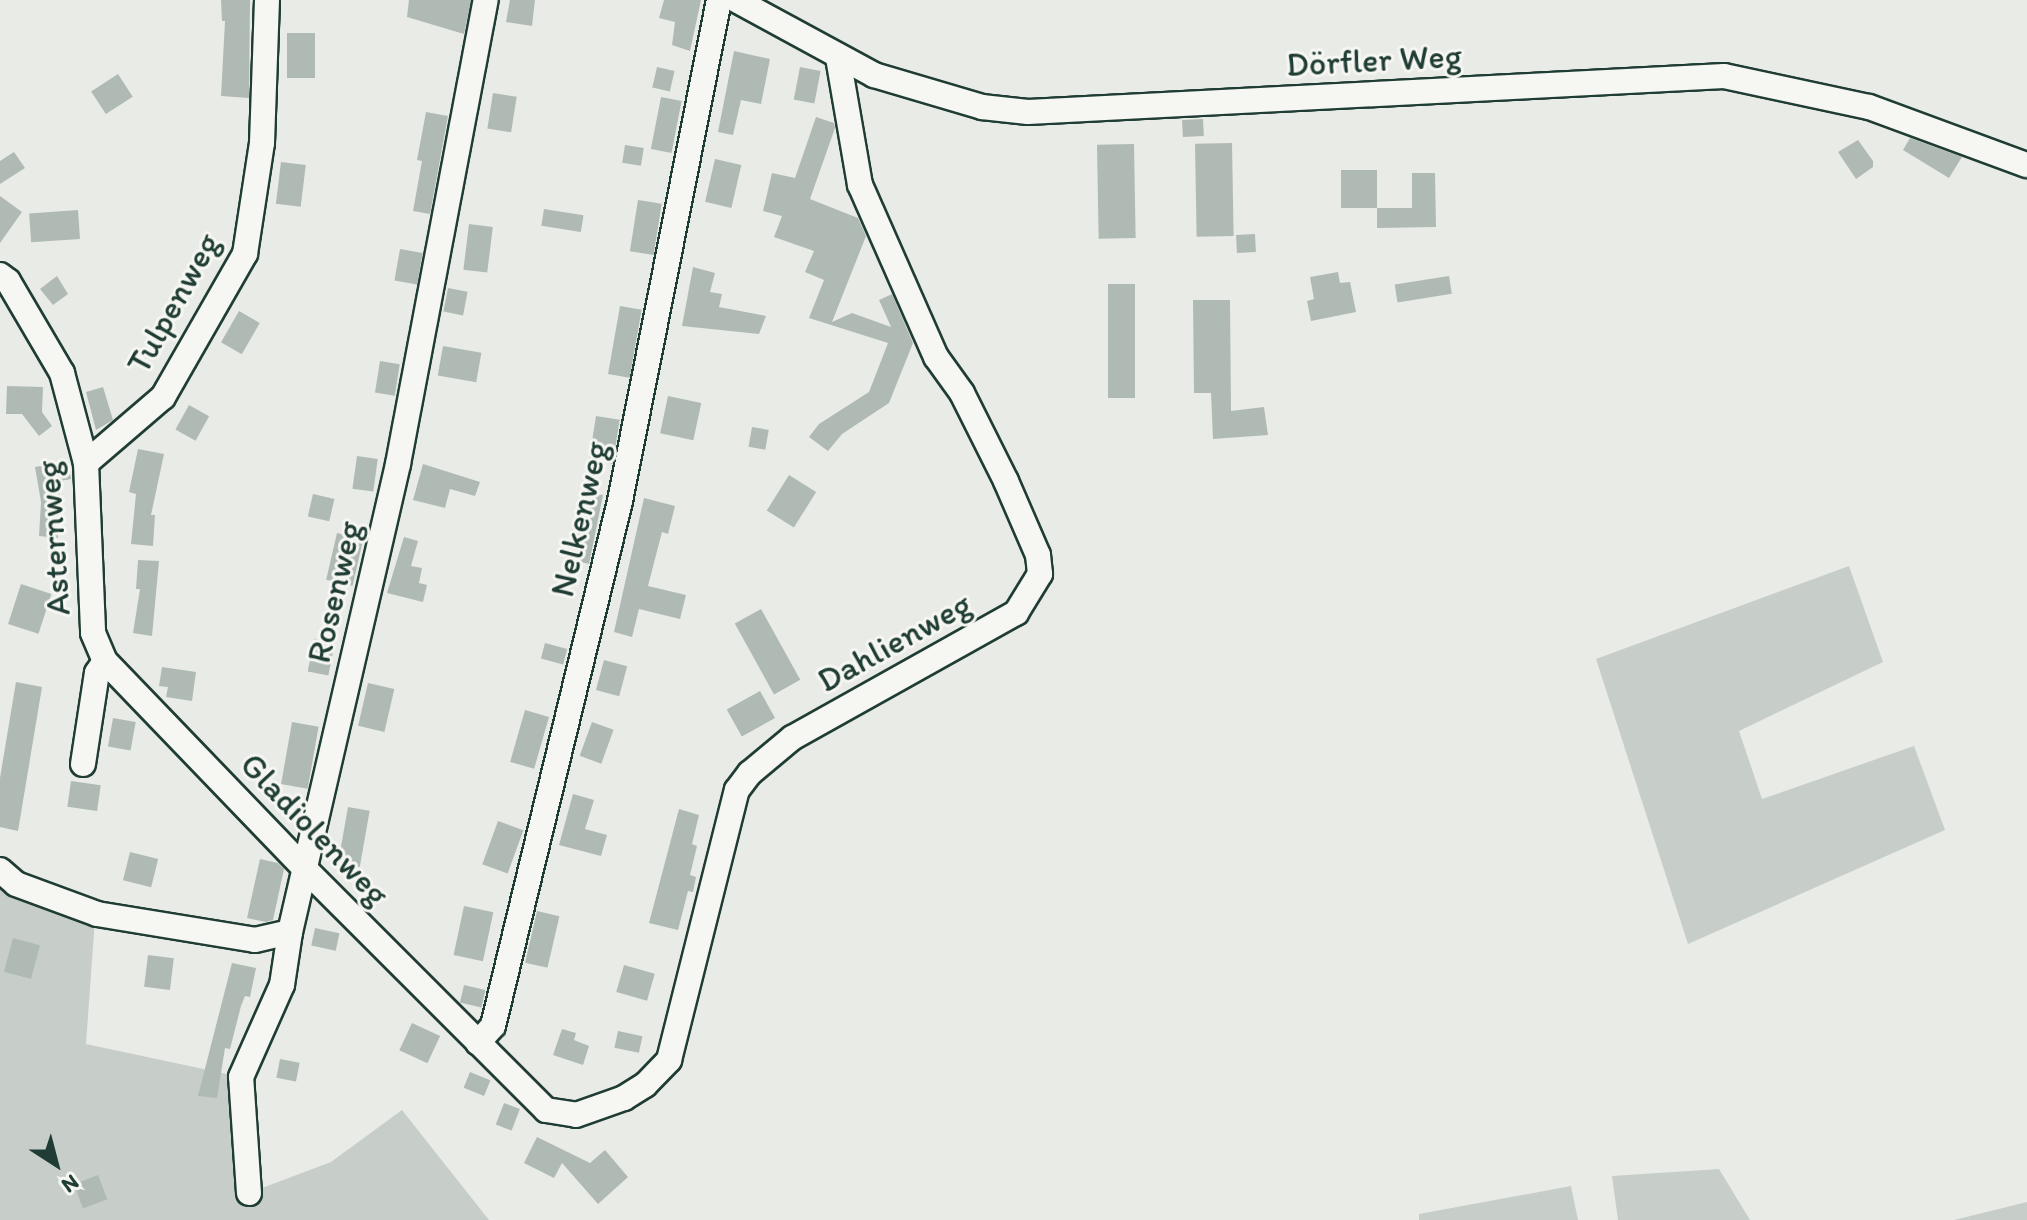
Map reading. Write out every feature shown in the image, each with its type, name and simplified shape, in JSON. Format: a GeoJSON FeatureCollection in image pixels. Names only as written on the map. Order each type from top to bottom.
{"type":"FeatureCollection","features":[{"type":"Feature","properties":{"kind":"street","name":"Tulpenweg"},"geometry":{"type":"LineString","coordinates":[[86,463],[163,397],[245,254],[262,143],[267,0]]}},
{"type":"Feature","properties":{"kind":"street","name":"Rosenweg"},"geometry":{"type":"LineString","coordinates":[[249,1193],[241,1077],[282,985],[290,932],[398,464],[486,0]]}},
{"type":"Feature","properties":{"kind":"street","name":"Nelkenweg"},"geometry":{"type":"LineString","coordinates":[[478,1043],[493,1026],[620,501],[719,0]]}},
{"type":"Feature","properties":{"kind":"street","name":"Dörfler Weg"},"geometry":{"type":"LineString","coordinates":[[736,0],[838,57],[918,91],[982,107],[1028,112],[1724,76],[1869,107],[2027,165]]}},
{"type":"Feature","properties":{"kind":"street","name":"Dahlienweg"},"geometry":{"type":"LineString","coordinates":[[478,1043],[546,1110],[576,1115],[624,1098],[645,1085],[669,1060],[678,1037],[737,790],[750,773],[792,738],[1016,613],[1040,574],[1038,555],[1006,481],[962,393],[936,357],[860,185],[838,57]]}},
{"type":"Feature","properties":{"kind":"street","name":"Asternweg"},"geometry":{"type":"LineString","coordinates":[[0,275],[8,281],[62,373],[86,463],[93,633],[105,661]]}},
{"type":"Feature","properties":{"kind":"street","name":"Gladiolenweg"},"geometry":{"type":"LineString","coordinates":[[105,661],[478,1043]]}},
{"type":"Feature","properties":{"kind":"street"},"geometry":{"type":"LineString","coordinates":[[83,764],[97,673],[105,661]]}},
{"type":"Feature","properties":{"kind":"street"},"geometry":{"type":"LineString","coordinates":[[0,870],[16,884],[97,914],[255,940],[290,932]]}},
{"type":"Feature","properties":{"kind":"shaded area"},"geometry":{"type":"Polygon","coordinates":[[[1849,566],[1883,662],[1739,731],[1762,799],[1914,746],[1945,830],[1688,944],[1596,659],[1849,566]]]}},
{"type":"Feature","properties":{"kind":"shaded area"},"geometry":{"type":"Polygon","coordinates":[[[0,879],[95,919],[86,1044],[241,1077],[249,1193],[331,1162],[402,1110],[489,1220],[0,1220],[0,879]]]}},
{"type":"Feature","properties":{"kind":"shaded area"},"geometry":{"type":"Polygon","coordinates":[[[1719,1169],[1750,1220],[1618,1220],[1612,1176],[1719,1169]]]}},
{"type":"Feature","properties":{"kind":"shaded area"},"geometry":{"type":"Polygon","coordinates":[[[1571,1186],[1578,1220],[1419,1220],[1419,1214],[1571,1186]]]}},
{"type":"Feature","properties":{"kind":"shaded area"},"geometry":{"type":"Polygon","coordinates":[[[2027,1202],[2027,1220],[1954,1220],[2027,1202]]]}},
{"type":"Feature","properties":{"kind":"building"},"geometry":{"type":"Polygon","coordinates":[[[221,0],[250,0],[249,98],[221,96],[225,21],[222,21],[221,0]]]}},
{"type":"Feature","properties":{"kind":"building"},"geometry":{"type":"Polygon","coordinates":[[[409,0],[471,0],[464,34],[407,17],[409,0]]]}},
{"type":"Feature","properties":{"kind":"building"},"geometry":{"type":"Polygon","coordinates":[[[510,0],[535,0],[532,26],[506,22],[510,0]]]}},
{"type":"Feature","properties":{"kind":"building"},"geometry":{"type":"Polygon","coordinates":[[[664,0],[701,0],[690,51],[672,45],[675,22],[659,18],[664,0]]]}},
{"type":"Feature","properties":{"kind":"building"},"geometry":{"type":"Polygon","coordinates":[[[287,33],[315,33],[315,78],[287,78],[287,33]]]}},
{"type":"Feature","properties":{"kind":"building"},"geometry":{"type":"Polygon","coordinates":[[[734,51],[770,59],[761,104],[741,100],[733,135],[718,132],[734,51]]]}},
{"type":"Feature","properties":{"kind":"building"},"geometry":{"type":"Polygon","coordinates":[[[657,67],[675,71],[670,92],[652,87],[657,67]]]}},
{"type":"Feature","properties":{"kind":"building"},"geometry":{"type":"Polygon","coordinates":[[[800,67],[821,71],[814,103],[794,99],[800,67]]]}},
{"type":"Feature","properties":{"kind":"building"},"geometry":{"type":"Polygon","coordinates":[[[118,74],[133,97],[106,114],[91,91],[118,74]]]}},
{"type":"Feature","properties":{"kind":"building"},"geometry":{"type":"Polygon","coordinates":[[[493,93],[517,97],[511,132],[487,129],[493,93]]]}},
{"type":"Feature","properties":{"kind":"building"},"geometry":{"type":"Polygon","coordinates":[[[661,97],[682,101],[672,153],[651,149],[661,97]]]}},
{"type":"Feature","properties":{"kind":"building"},"geometry":{"type":"Polygon","coordinates":[[[426,112],[448,116],[430,214],[413,211],[422,161],[417,160],[426,112]]]}},
{"type":"Feature","properties":{"kind":"building"},"geometry":{"type":"Polygon","coordinates":[[[816,117],[834,123],[835,128],[810,199],[858,218],[866,236],[832,322],[852,313],[891,327],[879,300],[892,294],[913,343],[889,403],[842,434],[828,451],[809,437],[819,424],[869,392],[888,343],[809,318],[824,280],[805,272],[814,251],[774,237],[782,216],[763,211],[772,173],[795,178],[816,117]]]}},
{"type":"Feature","properties":{"kind":"building"},"geometry":{"type":"Polygon","coordinates":[[[1203,119],[1204,136],[1183,137],[1182,120],[1203,119]]]}},
{"type":"Feature","properties":{"kind":"building"},"geometry":{"type":"Polygon","coordinates":[[[1910,138],[1962,157],[1949,178],[1903,150],[1910,138]]]}},
{"type":"Feature","properties":{"kind":"building"},"geometry":{"type":"Polygon","coordinates":[[[1858,140],[1873,161],[1873,167],[1856,179],[1838,152],[1858,140]]]}},
{"type":"Feature","properties":{"kind":"building"},"geometry":{"type":"Polygon","coordinates":[[[1232,143],[1234,236],[1197,237],[1195,144],[1232,143]]]}},
{"type":"Feature","properties":{"kind":"building"},"geometry":{"type":"Polygon","coordinates":[[[1134,144],[1136,238],[1099,239],[1097,145],[1134,144]]]}},
{"type":"Feature","properties":{"kind":"building"},"geometry":{"type":"Polygon","coordinates":[[[625,145],[644,148],[641,166],[622,163],[625,145]]]}},
{"type":"Feature","properties":{"kind":"building"},"geometry":{"type":"Polygon","coordinates":[[[14,152],[25,168],[0,184],[0,161],[14,152]]]}},
{"type":"Feature","properties":{"kind":"building"},"geometry":{"type":"Polygon","coordinates":[[[715,159],[741,165],[731,208],[705,202],[715,159]]]}},
{"type":"Feature","properties":{"kind":"building"},"geometry":{"type":"Polygon","coordinates":[[[281,162],[306,165],[301,207],[276,204],[281,162]]]}},
{"type":"Feature","properties":{"kind":"building"},"geometry":{"type":"Polygon","coordinates":[[[1341,170],[1377,170],[1377,208],[1341,208],[1341,170]]]}},
{"type":"Feature","properties":{"kind":"building"},"geometry":{"type":"Polygon","coordinates":[[[1412,173],[1435,173],[1436,227],[1377,228],[1377,208],[1412,208],[1412,173]]]}},
{"type":"Feature","properties":{"kind":"building"},"geometry":{"type":"Polygon","coordinates":[[[0,196],[22,212],[0,243],[0,196]]]}},
{"type":"Feature","properties":{"kind":"building"},"geometry":{"type":"Polygon","coordinates":[[[638,200],[662,204],[654,255],[630,251],[638,200]]]}},
{"type":"Feature","properties":{"kind":"building"},"geometry":{"type":"Polygon","coordinates":[[[544,209],[584,215],[581,232],[541,226],[544,209]]]}},
{"type":"Feature","properties":{"kind":"building"},"geometry":{"type":"Polygon","coordinates":[[[78,210],[80,239],[31,242],[29,213],[78,210]]]}},
{"type":"Feature","properties":{"kind":"building"},"geometry":{"type":"Polygon","coordinates":[[[469,224],[493,227],[487,273],[463,270],[469,224]]]}},
{"type":"Feature","properties":{"kind":"building"},"geometry":{"type":"Polygon","coordinates":[[[1255,234],[1256,252],[1237,253],[1236,235],[1255,234]]]}},
{"type":"Feature","properties":{"kind":"building"},"geometry":{"type":"Polygon","coordinates":[[[400,249],[423,253],[417,285],[394,281],[400,249]]]}},
{"type":"Feature","properties":{"kind":"building"},"geometry":{"type":"Polygon","coordinates":[[[693,267],[715,273],[710,292],[722,294],[719,307],[766,316],[759,334],[682,326],[693,267]]]}},
{"type":"Feature","properties":{"kind":"building"},"geometry":{"type":"Polygon","coordinates":[[[1338,272],[1340,283],[1350,282],[1356,312],[1311,321],[1307,301],[1314,299],[1310,277],[1338,272]]]}},
{"type":"Feature","properties":{"kind":"building"},"geometry":{"type":"Polygon","coordinates":[[[57,276],[68,294],[53,305],[40,289],[57,276]]]}},
{"type":"Feature","properties":{"kind":"building"},"geometry":{"type":"Polygon","coordinates":[[[1449,276],[1452,294],[1397,302],[1395,285],[1449,276]]]}},
{"type":"Feature","properties":{"kind":"building"},"geometry":{"type":"Polygon","coordinates":[[[1108,284],[1135,284],[1135,398],[1108,398],[1108,284]]]}},
{"type":"Feature","properties":{"kind":"building"},"geometry":{"type":"Polygon","coordinates":[[[448,288],[468,292],[463,315],[443,312],[448,288]]]}},
{"type":"Feature","properties":{"kind":"building"},"geometry":{"type":"Polygon","coordinates":[[[1193,300],[1230,300],[1231,411],[1264,407],[1268,435],[1213,439],[1211,393],[1194,393],[1193,300]]]}},
{"type":"Feature","properties":{"kind":"building"},"geometry":{"type":"Polygon","coordinates":[[[620,306],[642,310],[630,378],[608,374],[620,306]]]}},
{"type":"Feature","properties":{"kind":"building"},"geometry":{"type":"Polygon","coordinates":[[[239,311],[260,323],[242,354],[221,342],[239,311]]]}},
{"type":"Feature","properties":{"kind":"building"},"geometry":{"type":"Polygon","coordinates":[[[443,346],[481,353],[476,382],[438,376],[443,346]]]}},
{"type":"Feature","properties":{"kind":"building"},"geometry":{"type":"Polygon","coordinates":[[[380,361],[400,364],[395,396],[375,393],[380,361]]]}},
{"type":"Feature","properties":{"kind":"building"},"geometry":{"type":"Polygon","coordinates":[[[7,386],[43,387],[42,412],[52,426],[39,436],[22,414],[6,414],[7,386]]]}},
{"type":"Feature","properties":{"kind":"building"},"geometry":{"type":"Polygon","coordinates":[[[103,387],[113,420],[96,430],[86,392],[103,387]]]}},
{"type":"Feature","properties":{"kind":"building"},"geometry":{"type":"Polygon","coordinates":[[[668,396],[701,403],[693,440],[660,433],[668,396]]]}},
{"type":"Feature","properties":{"kind":"building"},"geometry":{"type":"Polygon","coordinates":[[[189,405],[209,416],[196,441],[175,429],[189,405]]]}},
{"type":"Feature","properties":{"kind":"building"},"geometry":{"type":"Polygon","coordinates":[[[596,416],[620,420],[613,464],[589,460],[596,416]]]}},
{"type":"Feature","properties":{"kind":"building"},"geometry":{"type":"Polygon","coordinates":[[[752,427],[769,430],[765,450],[749,447],[752,427]]]}},
{"type":"Feature","properties":{"kind":"building"},"geometry":{"type":"Polygon","coordinates":[[[138,449],[164,454],[151,515],[155,515],[153,546],[131,544],[136,494],[129,492],[138,449]]]}},
{"type":"Feature","properties":{"kind":"building"},"geometry":{"type":"Polygon","coordinates":[[[357,456],[378,459],[373,492],[352,489],[357,456]]]}},
{"type":"Feature","properties":{"kind":"building"},"geometry":{"type":"Polygon","coordinates":[[[68,461],[71,479],[60,481],[58,538],[39,536],[41,502],[35,467],[68,461]]]}},
{"type":"Feature","properties":{"kind":"building"},"geometry":{"type":"Polygon","coordinates":[[[423,464],[480,482],[475,496],[450,489],[445,508],[413,500],[423,464]]]}},
{"type":"Feature","properties":{"kind":"building"},"geometry":{"type":"Polygon","coordinates":[[[789,475],[816,492],[794,528],[767,511],[789,475]]]}},
{"type":"Feature","properties":{"kind":"building"},"geometry":{"type":"Polygon","coordinates":[[[587,492],[603,495],[589,564],[565,558],[575,520],[582,521],[587,492]]]}},
{"type":"Feature","properties":{"kind":"building"},"geometry":{"type":"Polygon","coordinates":[[[313,494],[334,499],[329,521],[308,516],[313,494]]]}},
{"type":"Feature","properties":{"kind":"building"},"geometry":{"type":"Polygon","coordinates":[[[644,498],[675,506],[668,534],[662,532],[648,586],[686,595],[680,619],[639,609],[632,637],[614,632],[644,498]]]}},
{"type":"Feature","properties":{"kind":"building"},"geometry":{"type":"Polygon","coordinates":[[[337,533],[363,539],[353,586],[326,580],[337,533]]]}},
{"type":"Feature","properties":{"kind":"building"},"geometry":{"type":"Polygon","coordinates":[[[404,537],[418,541],[411,566],[422,568],[419,583],[427,585],[423,602],[387,593],[404,537]]]}},
{"type":"Feature","properties":{"kind":"building"},"geometry":{"type":"Polygon","coordinates":[[[138,560],[159,561],[152,636],[133,633],[140,589],[136,589],[138,560]]]}},
{"type":"Feature","properties":{"kind":"building"},"geometry":{"type":"Polygon","coordinates":[[[21,584],[51,594],[38,634],[8,624],[21,584]]]}},
{"type":"Feature","properties":{"kind":"building"},"geometry":{"type":"Polygon","coordinates":[[[761,609],[800,680],[774,694],[735,624],[761,609]]]}},
{"type":"Feature","properties":{"kind":"building"},"geometry":{"type":"Polygon","coordinates":[[[314,639],[335,643],[328,675],[308,671],[314,639]]]}},
{"type":"Feature","properties":{"kind":"building"},"geometry":{"type":"Polygon","coordinates":[[[545,643],[567,649],[563,664],[541,658],[545,643]]]}},
{"type":"Feature","properties":{"kind":"building"},"geometry":{"type":"Polygon","coordinates":[[[604,660],[627,666],[619,696],[596,690],[604,660]]]}},
{"type":"Feature","properties":{"kind":"building"},"geometry":{"type":"Polygon","coordinates":[[[162,667],[196,672],[192,701],[166,697],[168,687],[159,686],[162,667]]]}},
{"type":"Feature","properties":{"kind":"building"},"geometry":{"type":"Polygon","coordinates":[[[16,682],[42,687],[18,831],[0,827],[0,778],[16,682]]]}},
{"type":"Feature","properties":{"kind":"building"},"geometry":{"type":"Polygon","coordinates":[[[368,683],[394,689],[384,732],[358,726],[368,683]]]}},
{"type":"Feature","properties":{"kind":"building"},"geometry":{"type":"Polygon","coordinates":[[[760,691],[775,718],[742,737],[727,709],[760,691]]]}},
{"type":"Feature","properties":{"kind":"building"},"geometry":{"type":"Polygon","coordinates":[[[525,710],[549,717],[534,769],[510,762],[525,710]]]}},
{"type":"Feature","properties":{"kind":"building"},"geometry":{"type":"Polygon","coordinates":[[[113,718],[136,722],[131,751],[108,747],[113,718]]]}},
{"type":"Feature","properties":{"kind":"building"},"geometry":{"type":"Polygon","coordinates":[[[292,722],[319,727],[308,789],[281,784],[292,722]]]}},
{"type":"Feature","properties":{"kind":"building"},"geometry":{"type":"Polygon","coordinates":[[[592,722],[614,730],[601,764],[580,756],[592,722]]]}},
{"type":"Feature","properties":{"kind":"building"},"geometry":{"type":"Polygon","coordinates":[[[71,781],[101,785],[97,811],[67,807],[71,781]]]}},
{"type":"Feature","properties":{"kind":"building"},"geometry":{"type":"Polygon","coordinates":[[[573,794],[594,800],[585,829],[607,835],[601,856],[559,845],[573,794]]]}},
{"type":"Feature","properties":{"kind":"building"},"geometry":{"type":"Polygon","coordinates":[[[348,807],[370,811],[360,867],[338,863],[348,807]]]}},
{"type":"Feature","properties":{"kind":"building"},"geometry":{"type":"Polygon","coordinates":[[[679,809],[699,815],[692,844],[697,846],[690,875],[696,877],[693,892],[688,891],[678,930],[649,923],[679,809]]]}},
{"type":"Feature","properties":{"kind":"building"},"geometry":{"type":"Polygon","coordinates":[[[498,821],[523,830],[508,873],[482,864],[498,821]]]}},
{"type":"Feature","properties":{"kind":"building"},"geometry":{"type":"Polygon","coordinates":[[[130,852],[158,859],[151,887],[123,880],[130,852]]]}},
{"type":"Feature","properties":{"kind":"building"},"geometry":{"type":"Polygon","coordinates":[[[260,859],[278,863],[284,869],[273,920],[266,922],[247,918],[260,859]]]}},
{"type":"Feature","properties":{"kind":"building"},"geometry":{"type":"Polygon","coordinates":[[[464,906],[493,912],[483,961],[454,955],[464,906]]]}},
{"type":"Feature","properties":{"kind":"building"},"geometry":{"type":"Polygon","coordinates":[[[537,911],[559,916],[547,968],[525,963],[537,911]]]}},
{"type":"Feature","properties":{"kind":"building"},"geometry":{"type":"Polygon","coordinates":[[[315,928],[339,933],[336,951],[311,946],[315,928]]]}},
{"type":"Feature","properties":{"kind":"building"},"geometry":{"type":"Polygon","coordinates":[[[13,938],[40,945],[31,979],[4,972],[13,938]]]}},
{"type":"Feature","properties":{"kind":"building"},"geometry":{"type":"Polygon","coordinates":[[[148,955],[174,958],[170,990],[144,987],[148,955]]]}},
{"type":"Feature","properties":{"kind":"building"},"geometry":{"type":"Polygon","coordinates":[[[232,963],[256,968],[250,997],[245,996],[241,1006],[230,1049],[225,1048],[217,1098],[198,1096],[232,963]]]}},
{"type":"Feature","properties":{"kind":"building"},"geometry":{"type":"Polygon","coordinates":[[[624,965],[655,974],[647,1001],[616,992],[624,965]]]}},
{"type":"Feature","properties":{"kind":"building"},"geometry":{"type":"Polygon","coordinates":[[[464,985],[485,990],[481,1007],[460,1003],[464,985]]]}},
{"type":"Feature","properties":{"kind":"building"},"geometry":{"type":"Polygon","coordinates":[[[412,1023],[440,1036],[427,1063],[399,1050],[412,1023]]]}},
{"type":"Feature","properties":{"kind":"building"},"geometry":{"type":"Polygon","coordinates":[[[562,1029],[576,1033],[574,1040],[589,1046],[583,1065],[553,1055],[562,1029]]]}},
{"type":"Feature","properties":{"kind":"building"},"geometry":{"type":"Polygon","coordinates":[[[618,1031],[642,1036],[639,1053],[614,1048],[618,1031]]]}},
{"type":"Feature","properties":{"kind":"building"},"geometry":{"type":"Polygon","coordinates":[[[280,1059],[300,1063],[296,1081],[276,1078],[280,1059]]]}},
{"type":"Feature","properties":{"kind":"building"},"geometry":{"type":"Polygon","coordinates":[[[470,1072],[490,1080],[484,1096],[464,1088],[470,1072]]]}},
{"type":"Feature","properties":{"kind":"building"},"geometry":{"type":"Polygon","coordinates":[[[504,1103],[520,1109],[512,1131],[496,1124],[504,1103]]]}},
{"type":"Feature","properties":{"kind":"building"},"geometry":{"type":"Polygon","coordinates":[[[537,1137],[590,1163],[605,1150],[628,1177],[598,1204],[562,1163],[554,1178],[524,1163],[537,1137]]]}},
{"type":"Feature","properties":{"kind":"building"},"geometry":{"type":"Polygon","coordinates":[[[98,1175],[107,1199],[83,1209],[74,1184],[98,1175]]]}}]}
